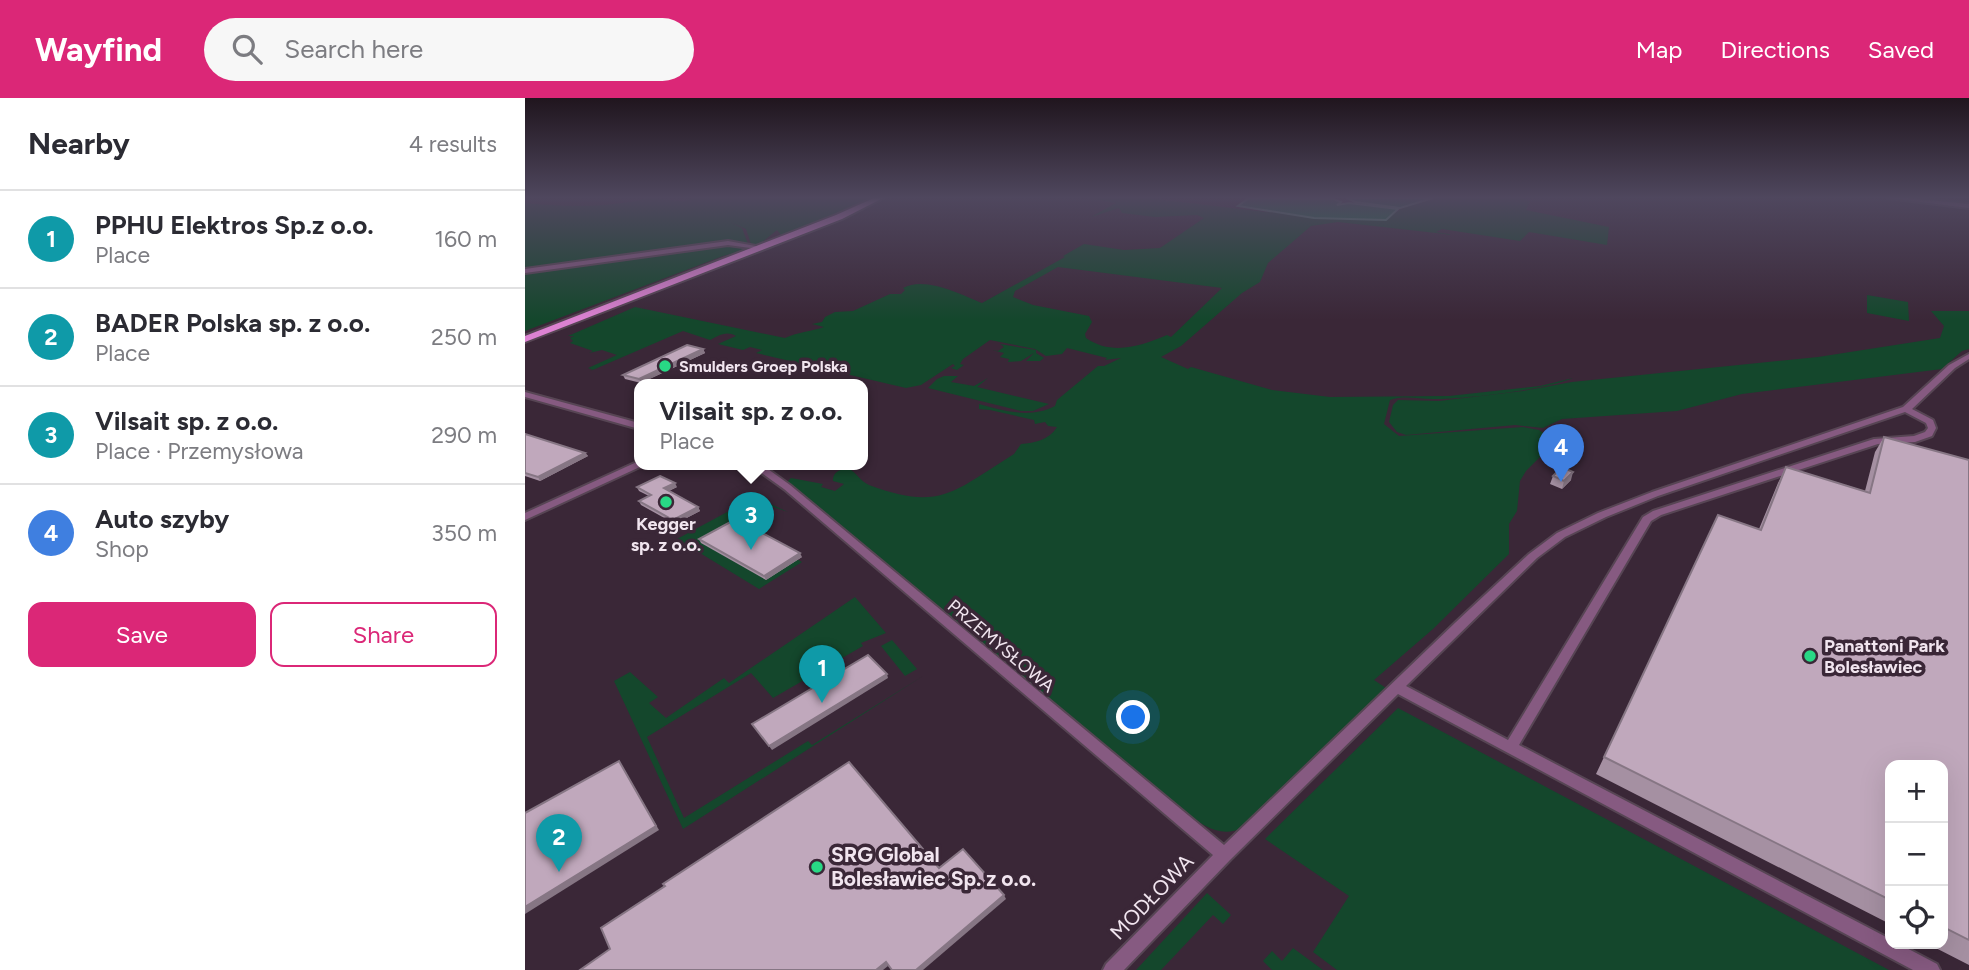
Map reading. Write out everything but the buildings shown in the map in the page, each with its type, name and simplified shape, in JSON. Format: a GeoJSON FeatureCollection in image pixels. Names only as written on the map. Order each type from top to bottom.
{"type":"FeatureCollection","features":[{"type":"Feature","properties":{"kind":"main road"},"geometry":{"type":"LineString","coordinates":[[525,339],[780,239]]}},
{"type":"Feature","properties":{"kind":"street"},"geometry":{"type":"LineString","coordinates":[[525,271],[728,243],[758,247]]}},
{"type":"Feature","properties":{"kind":"street"},"geometry":{"type":"LineString","coordinates":[[1511,747],[1647,519],[1657,513],[1877,441],[1915,439],[1929,434],[1932,428],[1930,422],[1906,409],[1954,365],[1969,356]]}},
{"type":"Feature","properties":{"kind":"street"},"geometry":{"type":"LineString","coordinates":[[525,394],[634,425]]}},
{"type":"Feature","properties":{"kind":"street","name":"MODŁOWA"},"geometry":{"type":"LineString","coordinates":[[1112,970],[1224,855],[1396,687],[1533,556],[1561,535],[1601,515],[1655,494],[1906,409]]}},
{"type":"Feature","properties":{"kind":"street"},"geometry":{"type":"LineString","coordinates":[[1877,441],[1917,451]]}},
{"type":"Feature","properties":{"kind":"street"},"geometry":{"type":"LineString","coordinates":[[525,517],[634,466]]}},
{"type":"Feature","properties":{"kind":"street","name":"PRZEMYSŁOWA"},"geometry":{"type":"LineString","coordinates":[[763,470],[787,487],[1224,855]]}},
{"type":"Feature","properties":{"kind":"street"},"geometry":{"type":"LineString","coordinates":[[1396,687],[1931,970]]}},
{"type":"Feature","properties":{"kind":"shaded area"},"geometry":{"type":"Polygon","coordinates":[[[525,239],[746,239],[748,244],[734,242],[758,247],[723,256],[525,331],[525,239]]]}},
{"type":"Feature","properties":{"kind":"shaded area"},"geometry":{"type":"Polygon","coordinates":[[[749,239],[766,239],[760,244],[751,244],[749,239]]]}},
{"type":"Feature","properties":{"kind":"shaded area"},"geometry":{"type":"Polygon","coordinates":[[[1174,239],[1296,239],[1268,263],[1260,282],[1242,293],[1181,346],[1161,357],[1188,369],[1191,367],[1272,390],[1330,397],[1449,396],[1540,386],[1573,378],[1525,390],[1484,396],[1390,400],[1384,424],[1399,436],[1523,427],[1539,430],[1548,436],[1549,441],[1543,454],[1520,481],[1517,511],[1509,524],[1509,554],[1433,629],[1374,680],[1386,688],[1245,827],[1228,832],[1213,829],[1184,812],[787,482],[791,478],[823,484],[821,487],[835,491],[844,484],[833,481],[835,474],[839,470],[850,470],[869,485],[893,493],[914,497],[946,494],[1014,454],[1021,444],[1041,440],[1057,427],[1048,426],[1045,422],[1035,424],[1034,420],[979,409],[979,404],[1027,413],[1046,410],[1055,406],[1057,400],[1098,366],[1121,358],[1105,360],[1107,358],[1067,348],[1062,354],[1046,356],[1035,349],[990,340],[963,359],[960,364],[964,365],[957,370],[951,368],[955,366],[953,364],[921,385],[906,388],[756,353],[762,350],[750,347],[743,350],[718,344],[736,336],[732,334],[722,334],[710,340],[683,331],[593,370],[588,368],[617,355],[602,350],[589,353],[593,351],[570,343],[573,341],[570,338],[574,336],[568,336],[635,307],[785,338],[824,327],[812,324],[822,322],[825,317],[835,312],[853,311],[890,294],[901,294],[905,290],[903,288],[912,285],[932,285],[982,303],[1084,244],[1124,250],[1160,248],[1174,239]],[[1058,267],[1015,291],[1013,297],[1033,305],[1089,316],[1092,322],[1085,334],[1086,338],[1106,347],[1137,346],[1167,335],[1171,337],[1222,288],[1058,267]]]}},
{"type":"Feature","properties":{"kind":"shaded area"},"geometry":{"type":"Polygon","coordinates":[[[1569,239],[1608,239],[1607,245],[1569,239]]]}},
{"type":"Feature","properties":{"kind":"shaded area"},"geometry":{"type":"Polygon","coordinates":[[[1867,295],[1908,302],[1909,321],[1867,313],[1867,295]]]}},
{"type":"Feature","properties":{"kind":"shaded area"},"geometry":{"type":"Polygon","coordinates":[[[1931,311],[1969,311],[1969,349],[1962,351],[1942,369],[1742,394],[1677,411],[1562,419],[1543,428],[1515,425],[1406,435],[1397,432],[1389,422],[1393,405],[1398,400],[1439,401],[1572,382],[1818,357],[1940,338],[1944,326],[1931,311]]]}},
{"type":"Feature","properties":{"kind":"shaded area"},"geometry":{"type":"Polygon","coordinates":[[[1000,344],[1036,350],[1036,353],[1044,358],[1040,361],[1026,361],[1034,353],[1021,361],[1008,362],[1009,359],[1000,357],[1004,353],[992,350],[998,351],[1004,347],[1000,344]]]}},
{"type":"Feature","properties":{"kind":"shaded area"},"geometry":{"type":"Polygon","coordinates":[[[944,376],[958,376],[951,382],[974,386],[988,378],[977,387],[1049,404],[1033,411],[1021,411],[928,388],[944,376]]]}},
{"type":"Feature","properties":{"kind":"shaded area"},"geometry":{"type":"Polygon","coordinates":[[[755,497],[788,512],[753,500],[738,508],[770,524],[769,528],[757,537],[802,562],[759,589],[677,539],[755,497]]]}},
{"type":"Feature","properties":{"kind":"shaded area"},"geometry":{"type":"Polygon","coordinates":[[[855,597],[886,633],[861,643],[863,646],[773,698],[751,673],[647,737],[684,818],[808,741],[812,745],[923,676],[683,829],[614,681],[630,672],[658,697],[649,703],[666,718],[724,678],[729,683],[855,597]]]}},
{"type":"Feature","properties":{"kind":"shaded area"},"geometry":{"type":"Polygon","coordinates":[[[892,640],[917,669],[905,676],[881,646],[892,640]]]}},
{"type":"Feature","properties":{"kind":"shaded area"},"geometry":{"type":"Polygon","coordinates":[[[1398,708],[1889,970],[1337,970],[1313,952],[1349,896],[1265,839],[1398,708]]]}},
{"type":"Feature","properties":{"kind":"shaded area"},"geometry":{"type":"Polygon","coordinates":[[[1207,893],[1231,915],[1223,924],[1213,915],[1161,970],[1136,970],[1207,893]]]}},
{"type":"Feature","properties":{"kind":"shaded area"},"geometry":{"type":"Polygon","coordinates":[[[1293,948],[1323,970],[1272,970],[1263,961],[1272,951],[1282,961],[1293,948]]]}},
{"type":"Feature","properties":{"kind":"place","name":"Smulders Groep Polska"},"geometry":{"type":"Point","coordinates":[665,366]}},
{"type":"Feature","properties":{"kind":"place","name":"Auto szyby"},"geometry":{"type":"Point","coordinates":[1561,482]}},
{"type":"Feature","properties":{"kind":"place","name":"Kegger sp. z o.o."},"geometry":{"type":"Point","coordinates":[666,502]}},
{"type":"Feature","properties":{"kind":"place","name":"Vilsait sp. z o.o."},"geometry":{"type":"Point","coordinates":[751,550]}},
{"type":"Feature","properties":{"kind":"place","name":"Panattoni Park Bolesławiec"},"geometry":{"type":"Point","coordinates":[1810,656]}},
{"type":"Feature","properties":{"kind":"place","name":"PPHU Elektros Sp.z o.o."},"geometry":{"type":"Point","coordinates":[822,703]}},
{"type":"Feature","properties":{"kind":"place","name":"SRG Global Bolesławiec Sp. z o.o."},"geometry":{"type":"Point","coordinates":[817,867]}},
{"type":"Feature","properties":{"kind":"place","name":"BADER Polska sp. z o.o."},"geometry":{"type":"Point","coordinates":[559,872]}}]}
